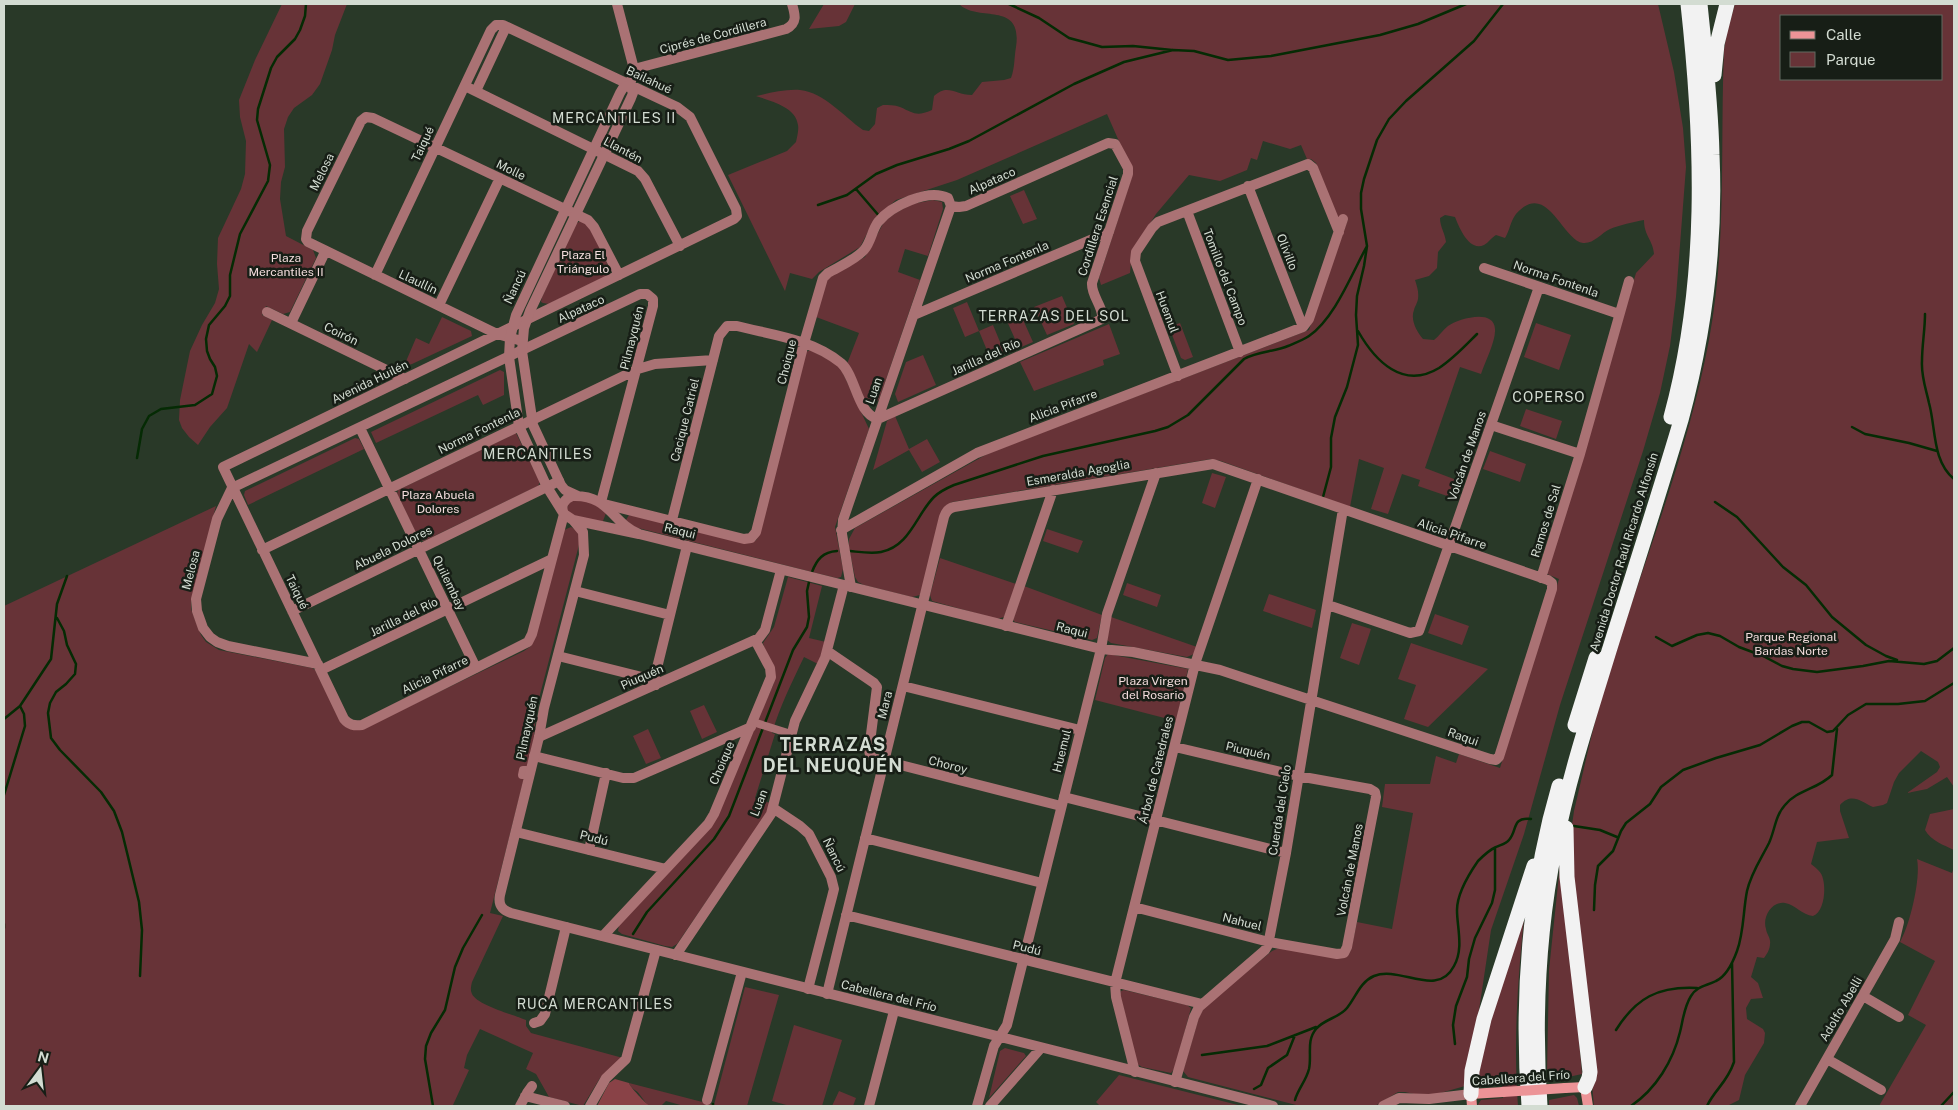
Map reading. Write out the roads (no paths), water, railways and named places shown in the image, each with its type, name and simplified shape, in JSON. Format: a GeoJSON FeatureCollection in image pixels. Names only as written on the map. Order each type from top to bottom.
{"type":"FeatureCollection","features":[{"type":"Feature","properties":{"kind":"highway"},"geometry":{"type":"LineString","coordinates":[[1678,4],[1697,100]]}},
{"type":"Feature","properties":{"kind":"highway","name":"Avenida Doctor Raúl Ricardo Alfonsín"},"geometry":{"type":"LineString","coordinates":[[1529,1106],[1526,1026],[1529,960],[1538,886],[1552,807],[1583,698],[1659,460],[1684,360],[1693,308],[1699,232],[1700,179],[1697,100],[1688,4]]}},
{"type":"Feature","properties":{"kind":"highway","name":"Avenida Doctor Raúl Ricardo Alfonsín"},"geometry":{"type":"LineString","coordinates":[[1540,1106],[1537,1041],[1541,956],[1549,885],[1566,797],[1594,699],[1689,390],[1700,331],[1707,279],[1711,220],[1712,156],[1709,95],[1700,4]]}},
{"type":"Feature","properties":{"kind":"highway"},"geometry":{"type":"LineString","coordinates":[[1712,156],[1715,62],[1720,28],[1727,4]]}},
{"type":"Feature","properties":{"kind":"highway"},"geometry":{"type":"LineString","coordinates":[[1566,797],[1567,877],[1590,1072],[1590,1078],[1585,1086]]}},
{"type":"Feature","properties":{"kind":"highway"},"geometry":{"type":"LineString","coordinates":[[1464,1098],[1484,1019],[1552,807]]}},
{"type":"Feature","properties":{"kind":"main road","name":"Cabellera del Frío"},"geometry":{"type":"LineString","coordinates":[[1464,1098],[1503,1092],[1585,1086]]}},
{"type":"Feature","properties":{"kind":"main road"},"geometry":{"type":"LineString","coordinates":[[1585,1086],[1588,1106]]}},
{"type":"Feature","properties":{"kind":"street","name":"Ñancú"},"geometry":{"type":"LineString","coordinates":[[579,496],[565,490],[559,481],[532,420],[522,346],[527,319],[632,96],[630,86],[634,70],[617,4]]}},
{"type":"Feature","properties":{"kind":"street","name":"Ciprés de Cordillera"},"geometry":{"type":"LineString","coordinates":[[634,70],[786,29],[795,20],[792,4]]}},
{"type":"Feature","properties":{"kind":"street","name":"Bailahué"},"geometry":{"type":"LineString","coordinates":[[496,25],[506,27],[680,109],[690,117],[736,209],[737,216]]}},
{"type":"Feature","properties":{"kind":"street","name":"Taiqué"},"geometry":{"type":"LineString","coordinates":[[375,275],[491,30],[496,25]]}},
{"type":"Feature","properties":{"kind":"street"},"geometry":{"type":"LineString","coordinates":[[476,91],[506,27]]}},
{"type":"Feature","properties":{"kind":"street","name":"Llantén"},"geometry":{"type":"LineString","coordinates":[[465,86],[641,173],[680,246]]}},
{"type":"Feature","properties":{"kind":"street","name":"Ñancú"},"geometry":{"type":"LineString","coordinates":[[566,515],[547,487],[519,426],[509,357],[510,338],[512,326],[621,90],[630,86]]}},
{"type":"Feature","properties":{"kind":"street","name":"Molle"},"geometry":{"type":"LineString","coordinates":[[366,117],[373,118],[435,147],[592,224],[619,275]]}},
{"type":"Feature","properties":{"kind":"street","name":"Melosa"},"geometry":{"type":"LineString","coordinates":[[306,239],[307,231],[361,121],[366,117]]}},
{"type":"Feature","properties":{"kind":"street","name":"Alpataco"},"geometry":{"type":"LineString","coordinates":[[951,206],[966,206],[1108,143],[1115,144]]}},
{"type":"Feature","properties":{"kind":"street","name":"Cordillera Esencial"},"geometry":{"type":"LineString","coordinates":[[1102,318],[1093,294],[1092,283],[1128,170],[1115,144]]}},
{"type":"Feature","properties":{"kind":"street"},"geometry":{"type":"LineString","coordinates":[[1187,211],[1304,164],[1310,164],[1339,232]]}},
{"type":"Feature","properties":{"kind":"street"},"geometry":{"type":"LineString","coordinates":[[439,305],[500,178]]}},
{"type":"Feature","properties":{"kind":"street","name":"Olivillo"},"geometry":{"type":"LineString","coordinates":[[1248,186],[1303,327]]}},
{"type":"Feature","properties":{"kind":"street","name":"Choique"},"geometry":{"type":"LineString","coordinates":[[751,538],[756,532],[804,343],[823,278],[828,272],[865,250],[878,222],[897,206],[916,198],[939,195],[948,198],[951,206]]}},
{"type":"Feature","properties":{"kind":"street","name":"Luan"},"geometry":{"type":"LineString","coordinates":[[676,955],[764,825],[773,808],[798,715],[823,665],[848,586],[841,530],[844,516],[951,206]]}},
{"type":"Feature","properties":{"kind":"street","name":"Huemul"},"geometry":{"type":"LineString","coordinates":[[1178,376],[1135,261],[1135,256],[1155,224],[1187,211]]}},
{"type":"Feature","properties":{"kind":"street","name":"Tomillo del Campo"},"geometry":{"type":"LineString","coordinates":[[1187,211],[1240,352]]}},
{"type":"Feature","properties":{"kind":"street","name":"Alpataco"},"geometry":{"type":"LineString","coordinates":[[527,319],[732,221],[737,216]]}},
{"type":"Feature","properties":{"kind":"street"},"geometry":{"type":"LineString","coordinates":[[1303,327],[1309,319],[1343,219]]}},
{"type":"Feature","properties":{"kind":"street","name":"Norma Fontenla"},"geometry":{"type":"LineString","coordinates":[[914,315],[1109,232]]}},
{"type":"Feature","properties":{"kind":"street","name":"Llaullín"},"geometry":{"type":"LineString","coordinates":[[306,239],[312,246],[497,334],[510,338],[522,346]]}},
{"type":"Feature","properties":{"kind":"street"},"geometry":{"type":"LineString","coordinates":[[291,324],[325,252]]}},
{"type":"Feature","properties":{"kind":"street","name":"Norma Fontenla"},"geometry":{"type":"LineString","coordinates":[[1484,268],[1620,314]]}},
{"type":"Feature","properties":{"kind":"street","name":"Ramos de Sal"},"geometry":{"type":"LineString","coordinates":[[1496,760],[1500,755],[1552,589],[1552,583],[1541,578],[1580,454],[1629,281]]}},
{"type":"Feature","properties":{"kind":"street","name":"Volcán de Manos"},"geometry":{"type":"LineString","coordinates":[[1328,605],[1410,633],[1417,632],[1422,626],[1539,287]]}},
{"type":"Feature","properties":{"kind":"street","name":"Alpataco"},"geometry":{"type":"LineString","coordinates":[[522,346],[640,294],[651,296]]}},
{"type":"Feature","properties":{"kind":"street","name":"Pilmayquén"},"geometry":{"type":"LineString","coordinates":[[605,505],[653,306],[651,296]]}},
{"type":"Feature","properties":{"kind":"street","name":"Coirón"},"geometry":{"type":"LineString","coordinates":[[267,312],[405,379]]}},
{"type":"Feature","properties":{"kind":"street","name":"Jarilla del Río"},"geometry":{"type":"LineString","coordinates":[[878,418],[1099,322],[1102,318]]}},
{"type":"Feature","properties":{"kind":"street","name":"Avenida Huilén"},"geometry":{"type":"LineString","coordinates":[[223,467],[527,319]]}},
{"type":"Feature","properties":{"kind":"street","name":"Cacique Catriel"},"geometry":{"type":"LineString","coordinates":[[672,520],[719,336],[725,327],[730,325],[736,326],[804,343]]}},
{"type":"Feature","properties":{"kind":"street","name":"Alicia Pifarre"},"geometry":{"type":"LineString","coordinates":[[841,530],[977,453],[1303,327]]}},
{"type":"Feature","properties":{"kind":"street"},"geometry":{"type":"LineString","coordinates":[[804,343],[817,347],[843,365],[866,410],[872,416],[878,418]]}},
{"type":"Feature","properties":{"kind":"street"},"geometry":{"type":"LineString","coordinates":[[232,488],[509,357],[522,346]]}},
{"type":"Feature","properties":{"kind":"street","name":"Norma Fontenla"},"geometry":{"type":"LineString","coordinates":[[262,550],[638,369],[655,364],[713,360]]}},
{"type":"Feature","properties":{"kind":"street"},"geometry":{"type":"LineString","coordinates":[[1491,425],[1580,454]]}},
{"type":"Feature","properties":{"kind":"street","name":"Quilembay"},"geometry":{"type":"LineString","coordinates":[[360,428],[476,668]]}},
{"type":"Feature","properties":{"kind":"street","name":"Alicia Pifarre"},"geometry":{"type":"LineString","coordinates":[[1213,464],[1541,578]]}},
{"type":"Feature","properties":{"kind":"street","name":"Esmeralda Agoglia"},"geometry":{"type":"LineString","coordinates":[[948,510],[954,507],[1213,464]]}},
{"type":"Feature","properties":{"kind":"street","name":"Taiqué"},"geometry":{"type":"LineString","coordinates":[[223,467],[344,719],[352,725]]}},
{"type":"Feature","properties":{"kind":"street","name":"Huemul"},"geometry":{"type":"LineString","coordinates":[[977,1106],[994,1046],[1006,1028],[1101,649],[1107,614],[1156,473]]}},
{"type":"Feature","properties":{"kind":"street","name":"Árbol de Catedrales"},"geometry":{"type":"LineString","coordinates":[[1135,1072],[1116,997],[1115,983],[1195,664],[1258,479]]}},
{"type":"Feature","properties":{"kind":"street","name":"Abuela Dolores"},"geometry":{"type":"LineString","coordinates":[[292,611],[559,481]]}},
{"type":"Feature","properties":{"kind":"street","name":"Melosa"},"geometry":{"type":"LineString","coordinates":[[232,488],[218,516],[196,599],[197,611],[203,628],[213,639],[228,646],[319,667]]}},
{"type":"Feature","properties":{"kind":"street"},"geometry":{"type":"LineString","coordinates":[[1006,626],[1052,490]]}},
{"type":"Feature","properties":{"kind":"street"},"geometry":{"type":"LineString","coordinates":[[552,559],[566,515],[563,505],[566,499],[572,496],[579,496]]}},
{"type":"Feature","properties":{"kind":"street","name":"Raqui"},"geometry":{"type":"LineString","coordinates":[[579,496],[605,505],[744,539],[751,538]]}},
{"type":"Feature","properties":{"kind":"street"},"geometry":{"type":"LineString","coordinates":[[596,526],[606,522],[609,515],[605,505]]}},
{"type":"Feature","properties":{"kind":"street","name":"Raqui"},"geometry":{"type":"LineString","coordinates":[[605,505],[626,527],[639,534]]}},
{"type":"Feature","properties":{"kind":"street","name":"Cuerda del Cielo"},"geometry":{"type":"LineString","coordinates":[[1269,942],[1286,853],[1344,509]]}},
{"type":"Feature","properties":{"kind":"street","name":"Mara"},"geometry":{"type":"LineString","coordinates":[[827,994],[945,514],[948,510]]}},
{"type":"Feature","properties":{"kind":"street","name":"Pilmayquén"},"geometry":{"type":"LineString","coordinates":[[566,515],[583,532],[584,555]]}},
{"type":"Feature","properties":{"kind":"street","name":"Raqui"},"geometry":{"type":"LineString","coordinates":[[566,515],[596,526],[639,534],[1101,649],[1124,650],[1220,670],[1496,760]]}},
{"type":"Feature","properties":{"kind":"street","name":"Pilmayquén"},"geometry":{"type":"LineString","coordinates":[[500,907],[500,895],[539,737],[544,708],[584,555],[596,526]]}},
{"type":"Feature","properties":{"kind":"street"},"geometry":{"type":"LineString","coordinates":[[558,656],[655,683],[687,546]]}},
{"type":"Feature","properties":{"kind":"street","name":"Alicia Pifarre"},"geometry":{"type":"LineString","coordinates":[[352,725],[362,725],[528,642],[532,634],[552,559]]}},
{"type":"Feature","properties":{"kind":"street","name":"Jarilla del Río"},"geometry":{"type":"LineString","coordinates":[[319,667],[448,609],[552,559]]}},
{"type":"Feature","properties":{"kind":"street"},"geometry":{"type":"LineString","coordinates":[[755,640],[764,633],[781,570]]}},
{"type":"Feature","properties":{"kind":"street"},"geometry":{"type":"LineString","coordinates":[[574,591],[670,615]]}},
{"type":"Feature","properties":{"kind":"street","name":"Choique"},"geometry":{"type":"LineString","coordinates":[[604,936],[711,819],[754,725],[771,678],[770,668],[755,640]]}},
{"type":"Feature","properties":{"kind":"street","name":"Piuquén"},"geometry":{"type":"LineString","coordinates":[[539,737],[655,683],[755,640]]}},
{"type":"Feature","properties":{"kind":"street"},"geometry":{"type":"LineString","coordinates":[[827,651],[876,684],[877,694],[869,752],[873,758],[884,762]]}},
{"type":"Feature","properties":{"kind":"street"},"geometry":{"type":"LineString","coordinates":[[903,686],[1080,730]]}},
{"type":"Feature","properties":{"kind":"street"},"geometry":{"type":"LineString","coordinates":[[534,756],[629,778],[638,777],[754,725],[792,734]]}},
{"type":"Feature","properties":{"kind":"street","name":"Piuquén"},"geometry":{"type":"LineString","coordinates":[[1174,746],[1298,776],[1370,789],[1375,792]]}},
{"type":"Feature","properties":{"kind":"street","name":"Choroy"},"geometry":{"type":"LineString","coordinates":[[884,762],[1062,802],[1156,820],[1286,853]]}},
{"type":"Feature","properties":{"kind":"street"},"geometry":{"type":"LineString","coordinates":[[588,850],[606,773]]}},
{"type":"Feature","properties":{"kind":"street","name":"Volcán de Manos"},"geometry":{"type":"LineString","coordinates":[[1344,953],[1360,888],[1376,797],[1375,792]]}},
{"type":"Feature","properties":{"kind":"street","name":"Ñancú"},"geometry":{"type":"LineString","coordinates":[[773,808],[809,834],[833,882],[832,897],[808,989]]}},
{"type":"Feature","properties":{"kind":"street","name":"Pudú"},"geometry":{"type":"LineString","coordinates":[[516,832],[666,869]]}},
{"type":"Feature","properties":{"kind":"street"},"geometry":{"type":"LineString","coordinates":[[865,838],[1042,883]]}},
{"type":"Feature","properties":{"kind":"street","name":"Cabellera del Frío"},"geometry":{"type":"LineString","coordinates":[[500,907],[511,913],[1273,1106]]}},
{"type":"Feature","properties":{"kind":"street","name":"Nahuel"},"geometry":{"type":"LineString","coordinates":[[1134,907],[1269,942],[1337,954],[1344,953]]}},
{"type":"Feature","properties":{"kind":"street","name":"Pudú"},"geometry":{"type":"LineString","coordinates":[[846,915],[1202,1004]]}},
{"type":"Feature","properties":{"kind":"street","name":"Adolfo Abelli"},"geometry":{"type":"LineString","coordinates":[[1800,1106],[1895,939],[1899,922]]}},
{"type":"Feature","properties":{"kind":"street"},"geometry":{"type":"LineString","coordinates":[[534,1023],[540,1021],[545,1014],[566,927]]}},
{"type":"Feature","properties":{"kind":"street"},"geometry":{"type":"LineString","coordinates":[[1176,1082],[1194,1017],[1202,1004],[1265,950],[1269,942]]}},
{"type":"Feature","properties":{"kind":"street"},"geometry":{"type":"LineString","coordinates":[[590,1106],[606,1078],[626,1059],[656,950]]}},
{"type":"Feature","properties":{"kind":"street"},"geometry":{"type":"LineString","coordinates":[[707,1100],[742,972]]}},
{"type":"Feature","properties":{"kind":"street"},"geometry":{"type":"LineString","coordinates":[[1863,996],[1899,1017]]}},
{"type":"Feature","properties":{"kind":"street"},"geometry":{"type":"LineString","coordinates":[[870,1106],[894,1011]]}},
{"type":"Feature","properties":{"kind":"street"},"geometry":{"type":"LineString","coordinates":[[990,1106],[1041,1048]]}},
{"type":"Feature","properties":{"kind":"street"},"geometry":{"type":"LineString","coordinates":[[1826,1059],[1881,1090]]}},
{"type":"Feature","properties":{"kind":"street"},"geometry":{"type":"LineString","coordinates":[[520,1106],[532,1086]]}},
{"type":"Feature","properties":{"kind":"street"},"geometry":{"type":"LineString","coordinates":[[525,1096],[565,1106]]}},
{"type":"Feature","properties":{"kind":"street"},"geometry":{"type":"LineString","coordinates":[[1445,1106],[1464,1098]]}},
{"type":"Feature","properties":{"kind":"street","name":"Cabellera del Frío"},"geometry":{"type":"LineString","coordinates":[[1390,1103],[1464,1098]]}},
{"type":"Feature","properties":{"kind":"street","name":"Cabellera del Frío"},"geometry":{"type":"LineString","coordinates":[[1435,1106],[1464,1098]]}},
{"type":"Feature","properties":{"kind":"street"},"geometry":{"type":"LineString","coordinates":[[1390,1103],[1409,1100],[1417,1106]]}},
{"type":"Feature","properties":{"kind":"waterway"},"geometry":{"type":"LineString","coordinates":[[137,458],[142,429],[149,416],[161,409],[195,405],[212,394],[217,376],[207,351],[206,339],[209,325],[225,306],[230,296],[230,275],[240,234],[268,181],[270,165],[257,120],[258,109],[271,68],[277,57],[295,39],[300,30],[305,16],[306,4]]}},
{"type":"Feature","properties":{"kind":"waterway"},"geometry":{"type":"LineString","coordinates":[[1009,4],[1039,18],[1069,38],[1102,47],[1133,46],[1172,50]]}},
{"type":"Feature","properties":{"kind":"waterway"},"geometry":{"type":"LineString","coordinates":[[818,205],[847,195],[876,174],[897,165],[969,141],[1074,84],[1124,62],[1173,50],[1194,51],[1228,60],[1271,56],[1380,35],[1418,24],[1466,4]]}},
{"type":"Feature","properties":{"kind":"waterway"},"geometry":{"type":"LineString","coordinates":[[1323,497],[1331,467],[1331,438],[1335,417],[1347,387],[1358,345],[1357,296],[1367,246],[1361,209],[1361,193],[1377,140],[1389,119],[1406,101],[1474,41],[1503,4]]}},
{"type":"Feature","properties":{"kind":"waterway"},"geometry":{"type":"LineString","coordinates":[[856,189],[880,217]]}},
{"type":"Feature","properties":{"kind":"waterway"},"geometry":{"type":"LineString","coordinates":[[850,551],[873,553],[891,549],[906,537],[934,497],[941,491],[954,485],[1043,456],[1168,427],[1188,415],[1244,359],[1255,354],[1288,346],[1307,337],[1318,328],[1335,307],[1367,246]]}},
{"type":"Feature","properties":{"kind":"waterway"},"geometry":{"type":"LineString","coordinates":[[1925,314],[1922,355],[1923,377],[1938,454],[1947,472],[1954,479]]}},
{"type":"Feature","properties":{"kind":"waterway"},"geometry":{"type":"LineString","coordinates":[[1358,331],[1373,353],[1382,362],[1402,374],[1414,376],[1426,374],[1439,368],[1477,334]]}},
{"type":"Feature","properties":{"kind":"waterway"},"geometry":{"type":"LineString","coordinates":[[1852,427],[1865,434],[1937,451]]}},
{"type":"Feature","properties":{"kind":"waterway"},"geometry":{"type":"LineString","coordinates":[[1715,502],[1737,517],[1783,567],[1806,585],[1832,617],[1866,645],[1897,660]]}},
{"type":"Feature","properties":{"kind":"waterway"},"geometry":{"type":"LineString","coordinates":[[812,572],[821,557],[837,551]]}},
{"type":"Feature","properties":{"kind":"waterway"},"geometry":{"type":"LineString","coordinates":[[4,719],[20,706],[51,659],[57,604],[67,576]]}},
{"type":"Feature","properties":{"kind":"waterway"},"geometry":{"type":"LineString","coordinates":[[633,934],[647,912],[714,839],[729,816],[793,650],[807,627],[809,617],[807,591],[809,582]]}},
{"type":"Feature","properties":{"kind":"waterway"},"geometry":{"type":"LineString","coordinates":[[57,618],[64,631],[67,645],[76,664],[75,674],[56,692],[50,703],[48,713],[51,738],[60,750],[101,792],[114,811],[122,832],[139,902],[142,930],[140,976]]}},
{"type":"Feature","properties":{"kind":"waterway"},"geometry":{"type":"LineString","coordinates":[[1656,637],[1672,646],[1697,635],[1708,633],[1720,636],[1739,647],[1782,666],[1817,672],[1889,661],[1924,664],[1937,661],[1954,648]]}},
{"type":"Feature","properties":{"kind":"waterway"},"geometry":{"type":"LineString","coordinates":[[1594,910],[1598,866],[1613,851],[1626,823],[1650,804],[1661,787],[1683,770],[1760,745],[1802,722],[1809,722],[1827,732],[1833,731],[1848,715],[1866,704],[1898,704],[1925,701],[1954,683]]}},
{"type":"Feature","properties":{"kind":"waterway"},"geometry":{"type":"LineString","coordinates":[[4,795],[25,726],[24,714],[20,706]]}},
{"type":"Feature","properties":{"kind":"waterway"},"geometry":{"type":"LineString","coordinates":[[1631,1106],[1656,1083],[1668,1064],[1677,1043],[1685,1009],[1693,993],[1699,988],[1720,979],[1731,964],[1741,936],[1749,884],[1769,843],[1779,814],[1795,796],[1832,775],[1837,729]]}},
{"type":"Feature","properties":{"kind":"waterway"},"geometry":{"type":"LineString","coordinates":[[1295,1100],[1309,1069],[1310,1043],[1313,1034],[1319,1026],[1344,1011],[1365,982],[1374,976],[1384,974],[1395,974],[1428,981],[1438,980],[1447,975],[1454,966],[1459,952],[1457,910],[1461,891],[1467,878],[1484,855],[1509,840],[1520,820],[1531,819]]}},
{"type":"Feature","properties":{"kind":"waterway"},"geometry":{"type":"LineString","coordinates":[[1574,826],[1600,830],[1617,837]]}},
{"type":"Feature","properties":{"kind":"waterway"},"geometry":{"type":"LineString","coordinates":[[1455,1044],[1453,1025],[1456,1006],[1467,977],[1469,959],[1475,938],[1492,903],[1495,890],[1495,848]]}},
{"type":"Feature","properties":{"kind":"waterway"},"geometry":{"type":"LineString","coordinates":[[433,1106],[425,1059],[426,1046],[431,1033],[445,1010],[455,967],[463,948],[482,915]]}},
{"type":"Feature","properties":{"kind":"waterway"},"geometry":{"type":"LineString","coordinates":[[1707,1106],[1728,1075],[1734,1062],[1732,963]]}},
{"type":"Feature","properties":{"kind":"waterway"},"geometry":{"type":"LineString","coordinates":[[1616,1030],[1632,1010],[1649,996],[1671,989],[1697,988]]}},
{"type":"Feature","properties":{"kind":"waterway"},"geometry":{"type":"LineString","coordinates":[[1202,1055],[1267,1046],[1316,1027]]}},
{"type":"Feature","properties":{"kind":"waterway"},"geometry":{"type":"LineString","coordinates":[[1254,1089],[1261,1085],[1268,1068],[1287,1055],[1295,1035]]}},
{"type":"Feature","properties":{"kind":"waterway"},"geometry":{"type":"LineString","coordinates":[[1941,1106],[1954,1092]]}},
{"type":"Feature","properties":{"kind":"district","name":"MERCANTILES II"},"geometry":{"type":"Point","coordinates":[614,118]}},
{"type":"Feature","properties":{"kind":"district","name":"TERRAZAS DEL SOL"},"geometry":{"type":"Point","coordinates":[1054,316]}},
{"type":"Feature","properties":{"kind":"district","name":"COPERSO"},"geometry":{"type":"Point","coordinates":[1549,397]}},
{"type":"Feature","properties":{"kind":"district","name":"MERCANTILES"},"geometry":{"type":"Point","coordinates":[538,454]}},
{"type":"Feature","properties":{"kind":"district","name":"TERRAZAS DEL NEUQUÉN"},"geometry":{"type":"Point","coordinates":[833,754]}},
{"type":"Feature","properties":{"kind":"district","name":"RUCA MERCANTILES"},"geometry":{"type":"Point","coordinates":[595,1004]}},
{"type":"Feature","properties":{"kind":"park label","name":"Plaza El Triángulo"},"geometry":{"type":"Point","coordinates":[583,262]}},
{"type":"Feature","properties":{"kind":"park label","name":"Plaza Mercantiles II"},"geometry":{"type":"Point","coordinates":[286,265]}},
{"type":"Feature","properties":{"kind":"park label","name":"Plaza Abuela Dolores"},"geometry":{"type":"Point","coordinates":[438,502]}},
{"type":"Feature","properties":{"kind":"park label","name":"Parque Regional Bardas Norte"},"geometry":{"type":"Point","coordinates":[1791,644]}},
{"type":"Feature","properties":{"kind":"park label","name":"Plaza Virgen del Rosario"},"geometry":{"type":"Point","coordinates":[1153,688]}}]}
